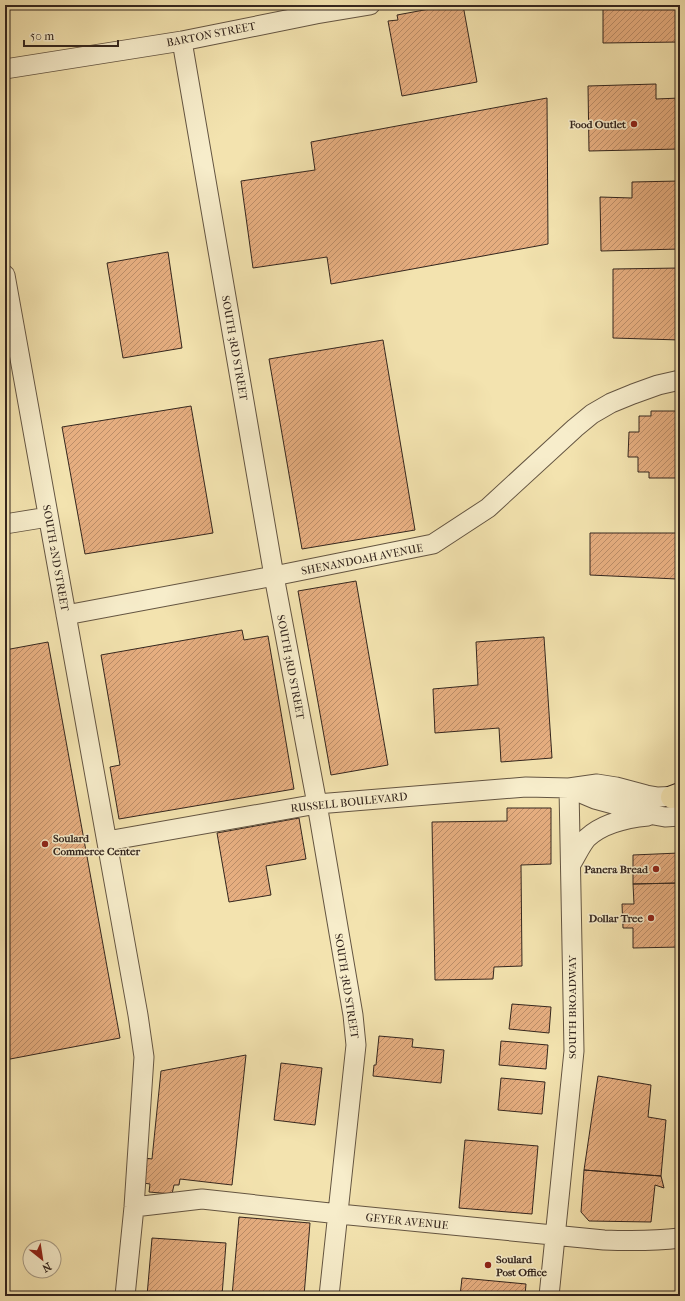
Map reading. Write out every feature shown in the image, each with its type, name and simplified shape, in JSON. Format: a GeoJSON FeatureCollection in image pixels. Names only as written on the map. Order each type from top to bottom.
{"type":"FeatureCollection","features":[{"type":"Feature","properties":{"kind":"street","name":"BARTON STREET"},"geometry":{"type":"LineString","coordinates":[[5,69],[182,41],[316,14],[370,5]]}},
{"type":"Feature","properties":{"kind":"street","name":"SOUTH 3RD STREET"},"geometry":{"type":"LineString","coordinates":[[182,41],[274,576],[317,804],[356,1045],[329,1296]]}},
{"type":"Feature","properties":{"kind":"street","name":"SOUTH 2ND STREET"},"geometry":{"type":"LineString","coordinates":[[5,275],[138,1015],[144,1056],[134,1199]]}},
{"type":"Feature","properties":{"kind":"street","name":"SHENANDOAH AVENUE"},"geometry":{"type":"LineString","coordinates":[[66,615],[274,576],[433,544],[488,508],[592,414],[611,403],[633,394],[658,385],[680,380]]}},
{"type":"Feature","properties":{"kind":"street"},"geometry":{"type":"LineString","coordinates":[[5,524],[48,517]]}},
{"type":"Feature","properties":{"kind":"street","name":"RUSSELL BOULEVARD"},"geometry":{"type":"LineString","coordinates":[[107,841],[317,804],[526,787],[569,788],[597,784],[678,801],[665,817],[595,799],[569,788]]}},
{"type":"Feature","properties":{"kind":"street","name":"SOUTH BROADWAY"},"geometry":{"type":"LineString","coordinates":[[549,1296],[574,1051],[569,788]]}},
{"type":"Feature","properties":{"kind":"street"},"geometry":{"type":"LineString","coordinates":[[571,864],[587,839],[600,828],[635,817],[654,815]]}},
{"type":"Feature","properties":{"kind":"street"},"geometry":{"type":"LineString","coordinates":[[125,1296],[134,1199]]}},
{"type":"Feature","properties":{"kind":"street","name":"GEYER AVENUE"},"geometry":{"type":"LineString","coordinates":[[134,1199],[202,1199],[555,1236],[626,1241],[680,1238]]}},
{"type":"Feature","properties":{"kind":"building"},"geometry":{"type":"Polygon","coordinates":[[[451,5],[463,5],[477,82],[402,96],[388,21],[398,20],[397,15],[451,5]]]}},
{"type":"Feature","properties":{"kind":"building"},"geometry":{"type":"Polygon","coordinates":[[[610,5],[680,5],[680,42],[603,43],[603,7],[610,7],[610,5]]]}},
{"type":"Feature","properties":{"kind":"building","name":"Food Outlet"},"geometry":{"type":"Polygon","coordinates":[[[656,84],[656,99],[680,98],[680,149],[589,151],[588,86],[656,84]]]}},
{"type":"Feature","properties":{"kind":"building"},"geometry":{"type":"Polygon","coordinates":[[[547,98],[548,244],[331,284],[327,257],[253,268],[241,181],[315,170],[311,142],[547,98]]]}},
{"type":"Feature","properties":{"kind":"building"},"geometry":{"type":"Polygon","coordinates":[[[680,181],[680,249],[601,251],[600,197],[632,198],[632,182],[680,181]]]}},
{"type":"Feature","properties":{"kind":"building"},"geometry":{"type":"Polygon","coordinates":[[[168,252],[182,348],[123,358],[107,263],[168,252]]]}},
{"type":"Feature","properties":{"kind":"building"},"geometry":{"type":"Polygon","coordinates":[[[680,268],[680,340],[613,338],[613,269],[680,268]]]}},
{"type":"Feature","properties":{"kind":"building"},"geometry":{"type":"Polygon","coordinates":[[[383,340],[415,530],[302,549],[269,359],[383,340]]]}},
{"type":"Feature","properties":{"kind":"building"},"geometry":{"type":"Polygon","coordinates":[[[191,406],[213,533],[85,554],[62,427],[191,406]]]}},
{"type":"Feature","properties":{"kind":"building"},"geometry":{"type":"Polygon","coordinates":[[[651,411],[680,411],[680,478],[649,478],[649,472],[638,472],[638,457],[628,457],[629,432],[639,432],[639,416],[651,416],[651,411]]]}},
{"type":"Feature","properties":{"kind":"building"},"geometry":{"type":"Polygon","coordinates":[[[590,533],[680,533],[680,604],[677,604],[677,579],[590,575],[590,533]]]}},
{"type":"Feature","properties":{"kind":"building"},"geometry":{"type":"Polygon","coordinates":[[[356,581],[388,765],[331,775],[298,591],[356,581]]]}},
{"type":"Feature","properties":{"kind":"building"},"geometry":{"type":"Polygon","coordinates":[[[242,630],[244,640],[268,636],[294,789],[119,819],[110,767],[120,765],[101,655],[242,630]]]}},
{"type":"Feature","properties":{"kind":"building"},"geometry":{"type":"Polygon","coordinates":[[[544,637],[552,758],[501,762],[499,728],[435,733],[433,689],[478,685],[476,642],[544,637]]]}},
{"type":"Feature","properties":{"kind":"building","name":"Soulard Commerce Center"},"geometry":{"type":"Polygon","coordinates":[[[48,642],[120,1038],[5,1060],[5,650],[48,642]]]}},
{"type":"Feature","properties":{"kind":"building"},"geometry":{"type":"Polygon","coordinates":[[[507,808],[551,808],[551,864],[521,865],[522,966],[494,967],[493,979],[435,980],[432,822],[507,821],[507,808]]]}},
{"type":"Feature","properties":{"kind":"building"},"geometry":{"type":"Polygon","coordinates":[[[299,818],[306,859],[266,866],[271,895],[229,902],[217,833],[299,818]]]}},
{"type":"Feature","properties":{"kind":"building","name":"Panera Bread"},"geometry":{"type":"Polygon","coordinates":[[[679,853],[679,883],[633,884],[633,855],[679,853]]]}},
{"type":"Feature","properties":{"kind":"building","name":"Dollar Tree"},"geometry":{"type":"Polygon","coordinates":[[[679,883],[680,947],[633,948],[633,928],[623,928],[622,904],[634,904],[633,884],[679,883]]]}},
{"type":"Feature","properties":{"kind":"building"},"geometry":{"type":"Polygon","coordinates":[[[512,1004],[551,1007],[549,1033],[509,1029],[512,1004]]]}},
{"type":"Feature","properties":{"kind":"building"},"geometry":{"type":"Polygon","coordinates":[[[379,1036],[413,1039],[412,1047],[444,1050],[441,1083],[373,1076],[374,1065],[376,1065],[379,1036]]]}},
{"type":"Feature","properties":{"kind":"building"},"geometry":{"type":"Polygon","coordinates":[[[501,1041],[548,1045],[546,1069],[499,1065],[501,1041]]]}},
{"type":"Feature","properties":{"kind":"building"},"geometry":{"type":"Polygon","coordinates":[[[246,1055],[232,1185],[180,1179],[179,1185],[174,1185],[172,1194],[149,1192],[150,1184],[143,1183],[145,1158],[152,1159],[161,1071],[246,1055]]]}},
{"type":"Feature","properties":{"kind":"building"},"geometry":{"type":"Polygon","coordinates":[[[281,1063],[322,1068],[315,1125],[274,1120],[281,1063]]]}},
{"type":"Feature","properties":{"kind":"building"},"geometry":{"type":"Polygon","coordinates":[[[598,1076],[651,1085],[648,1117],[666,1120],[661,1176],[584,1170],[598,1076]]]}},
{"type":"Feature","properties":{"kind":"building"},"geometry":{"type":"Polygon","coordinates":[[[501,1078],[545,1082],[542,1114],[498,1110],[501,1078]]]}},
{"type":"Feature","properties":{"kind":"building"},"geometry":{"type":"Polygon","coordinates":[[[465,1140],[538,1146],[532,1214],[459,1208],[465,1140]]]}},
{"type":"Feature","properties":{"kind":"building"},"geometry":{"type":"Polygon","coordinates":[[[584,1170],[661,1176],[664,1188],[655,1185],[651,1222],[589,1221],[581,1212],[584,1170]]]}},
{"type":"Feature","properties":{"kind":"building"},"geometry":{"type":"Polygon","coordinates":[[[239,1217],[310,1223],[304,1296],[232,1296],[239,1217]]]}},
{"type":"Feature","properties":{"kind":"building"},"geometry":{"type":"Polygon","coordinates":[[[152,1238],[226,1243],[222,1296],[147,1296],[152,1238]]]}},
{"type":"Feature","properties":{"kind":"building"},"geometry":{"type":"Polygon","coordinates":[[[5,1244],[8,1244],[5,1272],[5,1244]]]}},
{"type":"Feature","properties":{"kind":"building"},"geometry":{"type":"Polygon","coordinates":[[[462,1278],[526,1284],[525,1296],[460,1296],[462,1278]]]}},
{"type":"Feature","properties":{"kind":"place","name":"Food Outlet"},"geometry":{"type":"Point","coordinates":[634,124]}},
{"type":"Feature","properties":{"kind":"place","name":"Soulard Commerce Center"},"geometry":{"type":"Point","coordinates":[45,844]}},
{"type":"Feature","properties":{"kind":"place","name":"Panera Bread"},"geometry":{"type":"Point","coordinates":[656,869]}},
{"type":"Feature","properties":{"kind":"place","name":"Dollar Tree"},"geometry":{"type":"Point","coordinates":[651,918]}},
{"type":"Feature","properties":{"kind":"place","name":"Soulard Post Office"},"geometry":{"type":"Point","coordinates":[488,1265]}}]}
